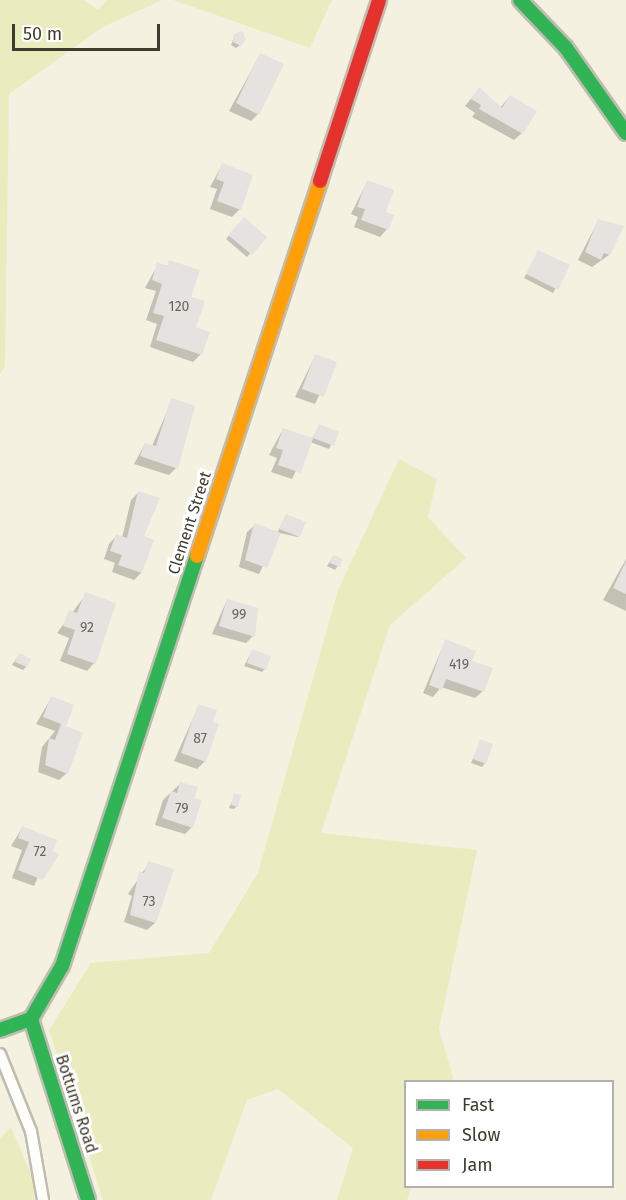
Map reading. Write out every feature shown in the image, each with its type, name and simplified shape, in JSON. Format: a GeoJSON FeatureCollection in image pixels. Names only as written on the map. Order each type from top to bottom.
{"type":"FeatureCollection","features":[{"type":"Feature","properties":{"kind":"street","name":"Clement Street"},"geometry":{"type":"LineString","coordinates":[[31,1019],[62,966],[379,0]]}},
{"type":"Feature","properties":{"kind":"street"},"geometry":{"type":"LineString","coordinates":[[520,0],[566,48],[626,133]]}},
{"type":"Feature","properties":{"kind":"street"},"geometry":{"type":"LineString","coordinates":[[0,1030],[31,1019]]}},
{"type":"Feature","properties":{"kind":"street","name":"Bottums Road"},"geometry":{"type":"LineString","coordinates":[[31,1019],[88,1200]]}},
{"type":"Feature","properties":{"kind":"lane"},"geometry":{"type":"LineString","coordinates":[[0,1054],[31,1131],[43,1200]]}},
{"type":"Feature","properties":{"kind":"green space"},"geometry":{"type":"Polygon","coordinates":[[[0,0],[84,0],[98,10],[107,0],[162,0],[103,27],[9,94],[5,367],[0,374],[0,0]]]}},
{"type":"Feature","properties":{"kind":"green space"},"geometry":{"type":"Polygon","coordinates":[[[173,0],[332,0],[310,48],[173,0]]]}},
{"type":"Feature","properties":{"kind":"green space"},"geometry":{"type":"Polygon","coordinates":[[[399,459],[437,479],[428,517],[466,558],[390,625],[321,833],[477,850],[439,1029],[452,1080],[404,1080],[404,1188],[412,1188],[407,1200],[337,1200],[353,1148],[278,1089],[247,1100],[211,1200],[103,1200],[49,1030],[91,963],[209,953],[258,873],[338,590],[399,459]]]}},
{"type":"Feature","properties":{"kind":"green space"},"geometry":{"type":"Polygon","coordinates":[[[11,1127],[34,1181],[34,1200],[0,1200],[0,1139],[11,1127]]]}},
{"type":"Feature","properties":{"kind":"building"},"geometry":{"type":"Polygon","coordinates":[[[242,31],[246,39],[241,46],[233,42],[234,34],[242,31]]]}},
{"type":"Feature","properties":{"kind":"building"},"geometry":{"type":"Polygon","coordinates":[[[260,53],[284,64],[259,115],[236,103],[260,53]]]}},
{"type":"Feature","properties":{"kind":"building"},"geometry":{"type":"Polygon","coordinates":[[[479,87],[502,108],[510,95],[537,111],[523,134],[479,109],[481,105],[471,99],[479,87]]]}},
{"type":"Feature","properties":{"kind":"building"},"geometry":{"type":"Polygon","coordinates":[[[222,163],[253,175],[241,210],[217,201],[224,182],[216,179],[222,163]]]}},
{"type":"Feature","properties":{"kind":"building"},"geometry":{"type":"Polygon","coordinates":[[[367,180],[394,190],[386,212],[394,215],[389,230],[361,220],[365,209],[357,207],[367,180]]]}},
{"type":"Feature","properties":{"kind":"building"},"geometry":{"type":"Polygon","coordinates":[[[244,217],[267,237],[252,255],[228,235],[244,217]]]}},
{"type":"Feature","properties":{"kind":"building"},"geometry":{"type":"Polygon","coordinates":[[[598,219],[624,226],[610,255],[604,253],[601,260],[585,252],[598,219]]]}},
{"type":"Feature","properties":{"kind":"building"},"geometry":{"type":"Polygon","coordinates":[[[538,250],[570,265],[558,290],[526,274],[538,250]]]}},
{"type":"Feature","properties":{"kind":"building"},"geometry":{"type":"Polygon","coordinates":[[[169,260],[200,270],[191,297],[205,301],[196,327],[210,332],[202,355],[156,340],[164,316],[153,313],[162,284],[152,280],[157,262],[167,266],[169,260]]]}},
{"type":"Feature","properties":{"kind":"building"},"geometry":{"type":"Polygon","coordinates":[[[315,354],[337,362],[324,397],[302,389],[315,354]]]}},
{"type":"Feature","properties":{"kind":"building"},"geometry":{"type":"Polygon","coordinates":[[[171,398],[195,406],[178,469],[140,456],[145,443],[156,446],[171,398]]]}},
{"type":"Feature","properties":{"kind":"building"},"geometry":{"type":"Polygon","coordinates":[[[319,424],[339,432],[334,446],[313,438],[319,424]]]}},
{"type":"Feature","properties":{"kind":"building"},"geometry":{"type":"Polygon","coordinates":[[[283,428],[313,438],[301,473],[278,465],[283,450],[276,448],[283,428]]]}},
{"type":"Feature","properties":{"kind":"building"},"geometry":{"type":"Polygon","coordinates":[[[138,491],[160,498],[144,536],[154,540],[142,573],[118,565],[122,555],[110,551],[116,534],[127,538],[138,491]]]}},
{"type":"Feature","properties":{"kind":"building"},"geometry":{"type":"Polygon","coordinates":[[[286,514],[306,522],[300,537],[279,529],[286,514]]]}},
{"type":"Feature","properties":{"kind":"building"},"geometry":{"type":"Polygon","coordinates":[[[254,523],[281,533],[267,568],[245,560],[254,523]]]}},
{"type":"Feature","properties":{"kind":"building"},"geometry":{"type":"Polygon","coordinates":[[[333,555],[343,559],[339,567],[330,563],[333,555]]]}},
{"type":"Feature","properties":{"kind":"building"},"geometry":{"type":"Polygon","coordinates":[[[626,561],[626,594],[613,588],[626,561]]]}},
{"type":"Feature","properties":{"kind":"building"},"geometry":{"type":"Polygon","coordinates":[[[85,592],[116,603],[96,664],[67,654],[75,630],[63,626],[69,610],[77,613],[85,592]]]}},
{"type":"Feature","properties":{"kind":"building"},"geometry":{"type":"Polygon","coordinates":[[[227,599],[258,608],[255,637],[219,626],[227,599]]]}},
{"type":"Feature","properties":{"kind":"building"},"geometry":{"type":"Polygon","coordinates":[[[445,639],[476,651],[472,661],[493,668],[484,692],[446,679],[442,690],[429,685],[445,639]]]}},
{"type":"Feature","properties":{"kind":"building"},"geometry":{"type":"Polygon","coordinates":[[[252,649],[271,656],[266,670],[247,663],[252,649]]]}},
{"type":"Feature","properties":{"kind":"building"},"geometry":{"type":"Polygon","coordinates":[[[19,653],[31,659],[27,667],[15,662],[19,653]]]}},
{"type":"Feature","properties":{"kind":"building"},"geometry":{"type":"Polygon","coordinates":[[[51,696],[74,705],[66,726],[83,733],[68,774],[45,765],[49,738],[55,740],[61,724],[43,717],[51,696]]]}},
{"type":"Feature","properties":{"kind":"building"},"geometry":{"type":"Polygon","coordinates":[[[198,704],[217,710],[213,722],[219,724],[206,762],[181,753],[198,704]]]}},
{"type":"Feature","properties":{"kind":"building"},"geometry":{"type":"Polygon","coordinates":[[[480,739],[493,744],[486,764],[473,759],[480,739]]]}},
{"type":"Feature","properties":{"kind":"building"},"geometry":{"type":"Polygon","coordinates":[[[180,782],[198,787],[194,798],[202,800],[193,828],[162,818],[171,791],[177,793],[180,782]]]}},
{"type":"Feature","properties":{"kind":"building"},"geometry":{"type":"Polygon","coordinates":[[[234,793],[241,795],[238,807],[231,805],[234,793]]]}},
{"type":"Feature","properties":{"kind":"building"},"geometry":{"type":"Polygon","coordinates":[[[22,826],[57,840],[53,851],[59,854],[43,880],[18,870],[29,842],[18,838],[22,826]]]}},
{"type":"Feature","properties":{"kind":"building"},"geometry":{"type":"Polygon","coordinates":[[[148,861],[174,869],[156,923],[130,915],[139,871],[144,873],[148,861]]]}},
{"type":"Feature","properties":{"kind":"traffic: fast"},"geometry":{"type":"LineString","coordinates":[[520,0],[566,48],[626,133]]}},
{"type":"Feature","properties":{"kind":"traffic: fast"},"geometry":{"type":"LineString","coordinates":[[0,1030],[31,1019],[62,966],[197,556]]}},
{"type":"Feature","properties":{"kind":"traffic: fast"},"geometry":{"type":"LineString","coordinates":[[31,1019],[88,1200]]}},
{"type":"Feature","properties":{"kind":"traffic: slow"},"geometry":{"type":"LineString","coordinates":[[197,556],[320,181]]}},
{"type":"Feature","properties":{"kind":"traffic: jam"},"geometry":{"type":"LineString","coordinates":[[320,181],[379,0]]}}]}
